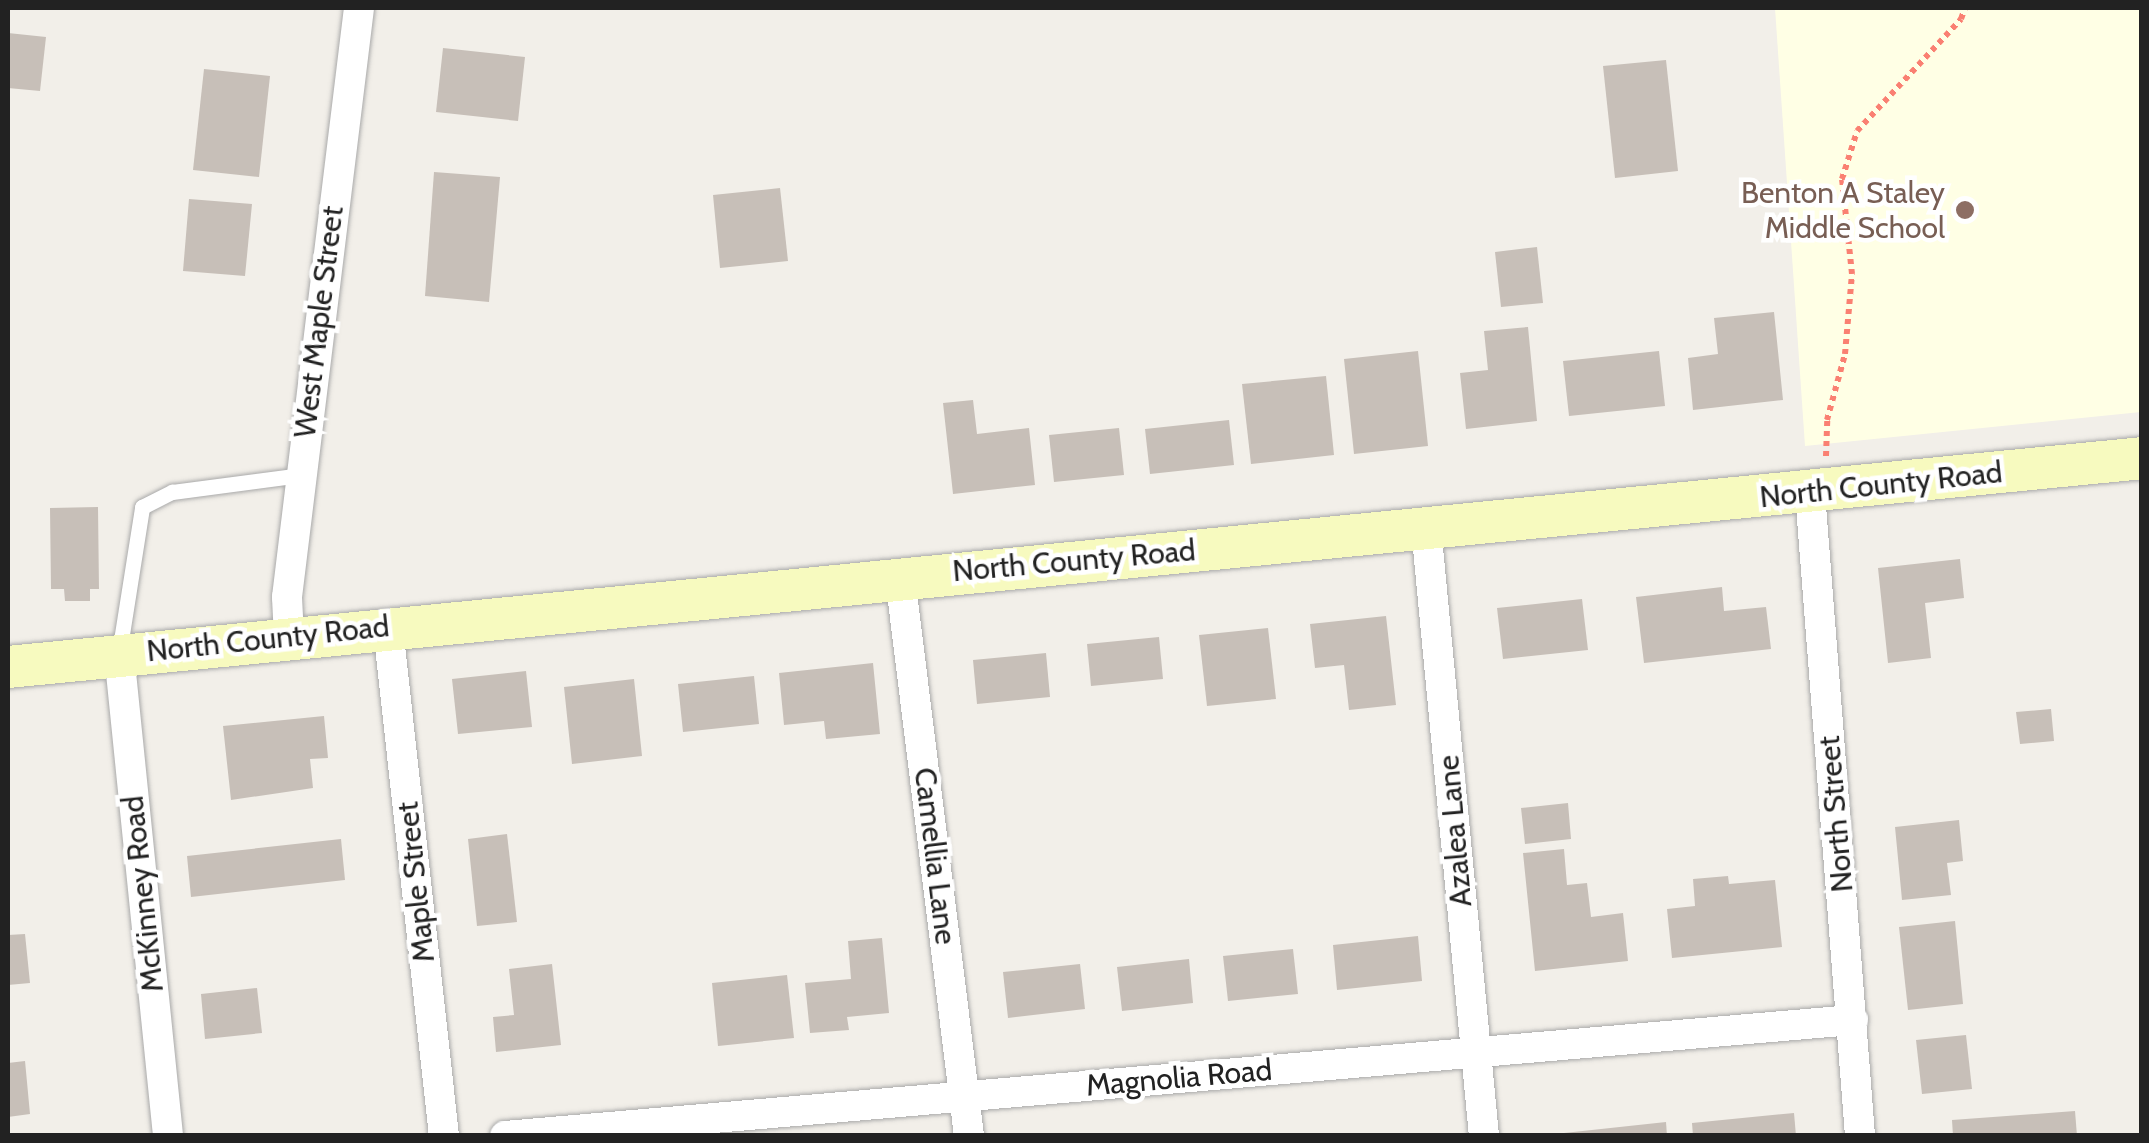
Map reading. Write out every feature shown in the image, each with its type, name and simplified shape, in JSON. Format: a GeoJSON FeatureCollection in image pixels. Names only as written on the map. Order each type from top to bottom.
{"type":"FeatureCollection","features":[{"type":"Feature","properties":{"kind":"street","name":"West Maple Street"},"geometry":{"type":"LineString","coordinates":[[290,637],[287,596],[358,8]]}},
{"type":"Feature","properties":{"kind":"street","name":"North County Road"},"geometry":{"type":"LineString","coordinates":[[8,667],[1426,527],[1818,475],[2142,458]]}},
{"type":"Feature","properties":{"kind":"street","name":"North Street"},"geometry":{"type":"LineString","coordinates":[[1818,475],[1860,1136]]}},
{"type":"Feature","properties":{"kind":"street","name":"Azalea Lane"},"geometry":{"type":"LineString","coordinates":[[1426,527],[1484,1136]]}},
{"type":"Feature","properties":{"kind":"street","name":"Camellia Lane"},"geometry":{"type":"LineString","coordinates":[[900,578],[968,1136]]}},
{"type":"Feature","properties":{"kind":"street","name":"Maple Street"},"geometry":{"type":"LineString","coordinates":[[388,628],[444,1136]]}},
{"type":"Feature","properties":{"kind":"street","name":"McKinney Road"},"geometry":{"type":"LineString","coordinates":[[119,654],[168,1136]]}},
{"type":"Feature","properties":{"kind":"street","name":"Magnolia Road"},"geometry":{"type":"LineString","coordinates":[[505,1136],[1852,1020]]}},
{"type":"Feature","properties":{"kind":"lane"},"geometry":{"type":"LineString","coordinates":[[119,654],[142,507],[172,492],[302,475]]}},
{"type":"Feature","properties":{"kind":"path"},"geometry":{"type":"LineString","coordinates":[[1818,475],[1827,420],[1845,354],[1852,274],[1842,179],[1856,131],[1960,19],[1965,8]]}},
{"type":"Feature","properties":{"kind":"shaded area","name":"Benton A Staley Middle School"},"geometry":{"type":"Polygon","coordinates":[[[1775,8],[2141,8],[2141,412],[1805,446],[1775,8]]]}},
{"type":"Feature","properties":{"kind":"building"},"geometry":{"type":"Polygon","coordinates":[[[8,33],[46,37],[40,91],[8,88],[8,33]]]}},
{"type":"Feature","properties":{"kind":"building"},"geometry":{"type":"Polygon","coordinates":[[[443,48],[525,57],[518,121],[436,112],[443,48]]]}},
{"type":"Feature","properties":{"kind":"building"},"geometry":{"type":"Polygon","coordinates":[[[1666,60],[1678,171],[1615,178],[1603,66],[1666,60]]]}},
{"type":"Feature","properties":{"kind":"building"},"geometry":{"type":"Polygon","coordinates":[[[204,69],[270,76],[259,177],[193,170],[204,69]]]}},
{"type":"Feature","properties":{"kind":"building"},"geometry":{"type":"Polygon","coordinates":[[[434,172],[500,177],[489,302],[425,296],[434,172]]]}},
{"type":"Feature","properties":{"kind":"building"},"geometry":{"type":"Polygon","coordinates":[[[780,188],[788,261],[720,268],[713,195],[780,188]]]}},
{"type":"Feature","properties":{"kind":"building"},"geometry":{"type":"Polygon","coordinates":[[[189,199],[252,204],[245,276],[183,271],[189,199]]]}},
{"type":"Feature","properties":{"kind":"building"},"geometry":{"type":"Polygon","coordinates":[[[1537,247],[1543,303],[1501,307],[1495,252],[1537,247]]]}},
{"type":"Feature","properties":{"kind":"building"},"geometry":{"type":"Polygon","coordinates":[[[1774,312],[1783,400],[1693,410],[1688,358],[1718,354],[1714,318],[1774,312]]]}},
{"type":"Feature","properties":{"kind":"building"},"geometry":{"type":"Polygon","coordinates":[[[1528,327],[1537,421],[1466,429],[1460,373],[1488,370],[1484,331],[1528,327]]]}},
{"type":"Feature","properties":{"kind":"building"},"geometry":{"type":"Polygon","coordinates":[[[1418,351],[1428,446],[1354,454],[1344,359],[1418,351]]]}},
{"type":"Feature","properties":{"kind":"building"},"geometry":{"type":"Polygon","coordinates":[[[1659,351],[1665,406],[1569,416],[1563,361],[1659,351]]]}},
{"type":"Feature","properties":{"kind":"building"},"geometry":{"type":"Polygon","coordinates":[[[1326,376],[1334,455],[1251,464],[1242,384],[1326,376]]]}},
{"type":"Feature","properties":{"kind":"building"},"geometry":{"type":"Polygon","coordinates":[[[973,400],[977,434],[1029,428],[1035,485],[953,494],[943,403],[973,400]]]}},
{"type":"Feature","properties":{"kind":"building"},"geometry":{"type":"Polygon","coordinates":[[[1229,420],[1234,465],[1150,474],[1145,429],[1229,420]]]}},
{"type":"Feature","properties":{"kind":"building"},"geometry":{"type":"Polygon","coordinates":[[[1119,428],[1124,475],[1054,482],[1049,435],[1119,428]]]}},
{"type":"Feature","properties":{"kind":"building"},"geometry":{"type":"Polygon","coordinates":[[[98,507],[99,589],[90,589],[90,601],[65,601],[64,589],[51,589],[50,508],[98,507]]]}},
{"type":"Feature","properties":{"kind":"building"},"geometry":{"type":"Polygon","coordinates":[[[1960,559],[1964,598],[1925,603],[1931,658],[1888,663],[1878,568],[1960,559]]]}},
{"type":"Feature","properties":{"kind":"building"},"geometry":{"type":"Polygon","coordinates":[[[1722,587],[1724,611],[1766,607],[1771,649],[1644,663],[1636,597],[1722,587]]]}},
{"type":"Feature","properties":{"kind":"building"},"geometry":{"type":"Polygon","coordinates":[[[1582,599],[1588,650],[1503,659],[1497,608],[1582,599]]]}},
{"type":"Feature","properties":{"kind":"building"},"geometry":{"type":"Polygon","coordinates":[[[1386,616],[1396,705],[1349,710],[1344,665],[1315,668],[1310,624],[1386,616]]]}},
{"type":"Feature","properties":{"kind":"building"},"geometry":{"type":"Polygon","coordinates":[[[1268,628],[1276,699],[1207,706],[1199,635],[1268,628]]]}},
{"type":"Feature","properties":{"kind":"building"},"geometry":{"type":"Polygon","coordinates":[[[1159,637],[1163,679],[1091,686],[1087,644],[1159,637]]]}},
{"type":"Feature","properties":{"kind":"building"},"geometry":{"type":"Polygon","coordinates":[[[1046,653],[1050,697],[977,704],[973,660],[1046,653]]]}},
{"type":"Feature","properties":{"kind":"building"},"geometry":{"type":"Polygon","coordinates":[[[873,663],[880,734],[826,739],[824,721],[784,725],[779,673],[873,663]]]}},
{"type":"Feature","properties":{"kind":"building"},"geometry":{"type":"Polygon","coordinates":[[[526,671],[532,727],[458,734],[452,679],[526,671]]]}},
{"type":"Feature","properties":{"kind":"building"},"geometry":{"type":"Polygon","coordinates":[[[754,676],[759,724],[683,732],[678,684],[754,676]]]}},
{"type":"Feature","properties":{"kind":"building"},"geometry":{"type":"Polygon","coordinates":[[[634,679],[642,756],[572,764],[564,687],[634,679]]]}},
{"type":"Feature","properties":{"kind":"building"},"geometry":{"type":"Polygon","coordinates":[[[2051,709],[2054,741],[2020,744],[2016,712],[2051,709]]]}},
{"type":"Feature","properties":{"kind":"building"},"geometry":{"type":"Polygon","coordinates":[[[324,716],[328,758],[310,759],[313,788],[231,800],[223,726],[324,716]]]}},
{"type":"Feature","properties":{"kind":"building"},"geometry":{"type":"Polygon","coordinates":[[[1568,803],[1571,839],[1525,844],[1521,808],[1568,803]]]}},
{"type":"Feature","properties":{"kind":"building"},"geometry":{"type":"Polygon","coordinates":[[[1959,820],[1963,861],[1947,863],[1951,895],[1902,900],[1895,827],[1959,820]]]}},
{"type":"Feature","properties":{"kind":"building"},"geometry":{"type":"Polygon","coordinates":[[[507,834],[517,922],[477,926],[468,839],[507,834]]]}},
{"type":"Feature","properties":{"kind":"building"},"geometry":{"type":"Polygon","coordinates":[[[341,839],[345,880],[191,897],[187,856],[341,839]]]}},
{"type":"Feature","properties":{"kind":"building"},"geometry":{"type":"Polygon","coordinates":[[[1564,849],[1567,885],[1587,883],[1591,917],[1623,913],[1628,961],[1535,971],[1523,853],[1564,849]]]}},
{"type":"Feature","properties":{"kind":"building"},"geometry":{"type":"Polygon","coordinates":[[[1728,876],[1729,884],[1775,880],[1782,947],[1672,958],[1667,909],[1695,906],[1693,879],[1728,876]]]}},
{"type":"Feature","properties":{"kind":"building"},"geometry":{"type":"Polygon","coordinates":[[[1955,921],[1963,1004],[1908,1010],[1899,927],[1955,921]]]}},
{"type":"Feature","properties":{"kind":"building"},"geometry":{"type":"Polygon","coordinates":[[[25,934],[30,983],[8,985],[8,935],[25,934]]]}},
{"type":"Feature","properties":{"kind":"building"},"geometry":{"type":"Polygon","coordinates":[[[1418,936],[1422,981],[1337,990],[1333,945],[1418,936]]]}},
{"type":"Feature","properties":{"kind":"building"},"geometry":{"type":"Polygon","coordinates":[[[882,938],[889,1013],[847,1017],[849,1030],[810,1033],[805,983],[851,979],[848,941],[882,938]]]}},
{"type":"Feature","properties":{"kind":"building"},"geometry":{"type":"Polygon","coordinates":[[[1293,949],[1298,994],[1228,1001],[1223,956],[1293,949]]]}},
{"type":"Feature","properties":{"kind":"building"},"geometry":{"type":"Polygon","coordinates":[[[1189,959],[1193,1003],[1122,1011],[1117,967],[1189,959]]]}},
{"type":"Feature","properties":{"kind":"building"},"geometry":{"type":"Polygon","coordinates":[[[552,964],[561,1045],[496,1052],[493,1017],[514,1015],[509,969],[552,964]]]}},
{"type":"Feature","properties":{"kind":"building"},"geometry":{"type":"Polygon","coordinates":[[[1080,964],[1085,1009],[1008,1018],[1003,972],[1080,964]]]}},
{"type":"Feature","properties":{"kind":"building"},"geometry":{"type":"Polygon","coordinates":[[[787,975],[794,1038],[718,1046],[712,983],[787,975]]]}},
{"type":"Feature","properties":{"kind":"building"},"geometry":{"type":"Polygon","coordinates":[[[257,988],[262,1033],[205,1039],[201,994],[257,988]]]}},
{"type":"Feature","properties":{"kind":"building"},"geometry":{"type":"Polygon","coordinates":[[[1966,1035],[1972,1089],[1922,1094],[1916,1040],[1966,1035]]]}},
{"type":"Feature","properties":{"kind":"building"},"geometry":{"type":"Polygon","coordinates":[[[25,1061],[30,1114],[8,1117],[8,1063],[25,1061]]]}},
{"type":"Feature","properties":{"kind":"building"},"geometry":{"type":"Polygon","coordinates":[[[2075,1111],[2077,1136],[1953,1136],[1952,1120],[2075,1111]]]}},
{"type":"Feature","properties":{"kind":"building"},"geometry":{"type":"Polygon","coordinates":[[[1794,1113],[1796,1136],[1693,1136],[1692,1123],[1794,1113]]]}},
{"type":"Feature","properties":{"kind":"building"},"geometry":{"type":"Polygon","coordinates":[[[1666,1122],[1667,1136],[1564,1133],[1666,1122]]]}},
{"type":"Feature","properties":{"kind":"place","name":"Benton A Staley Middle School"},"geometry":{"type":"Point","coordinates":[1965,210]}}]}
